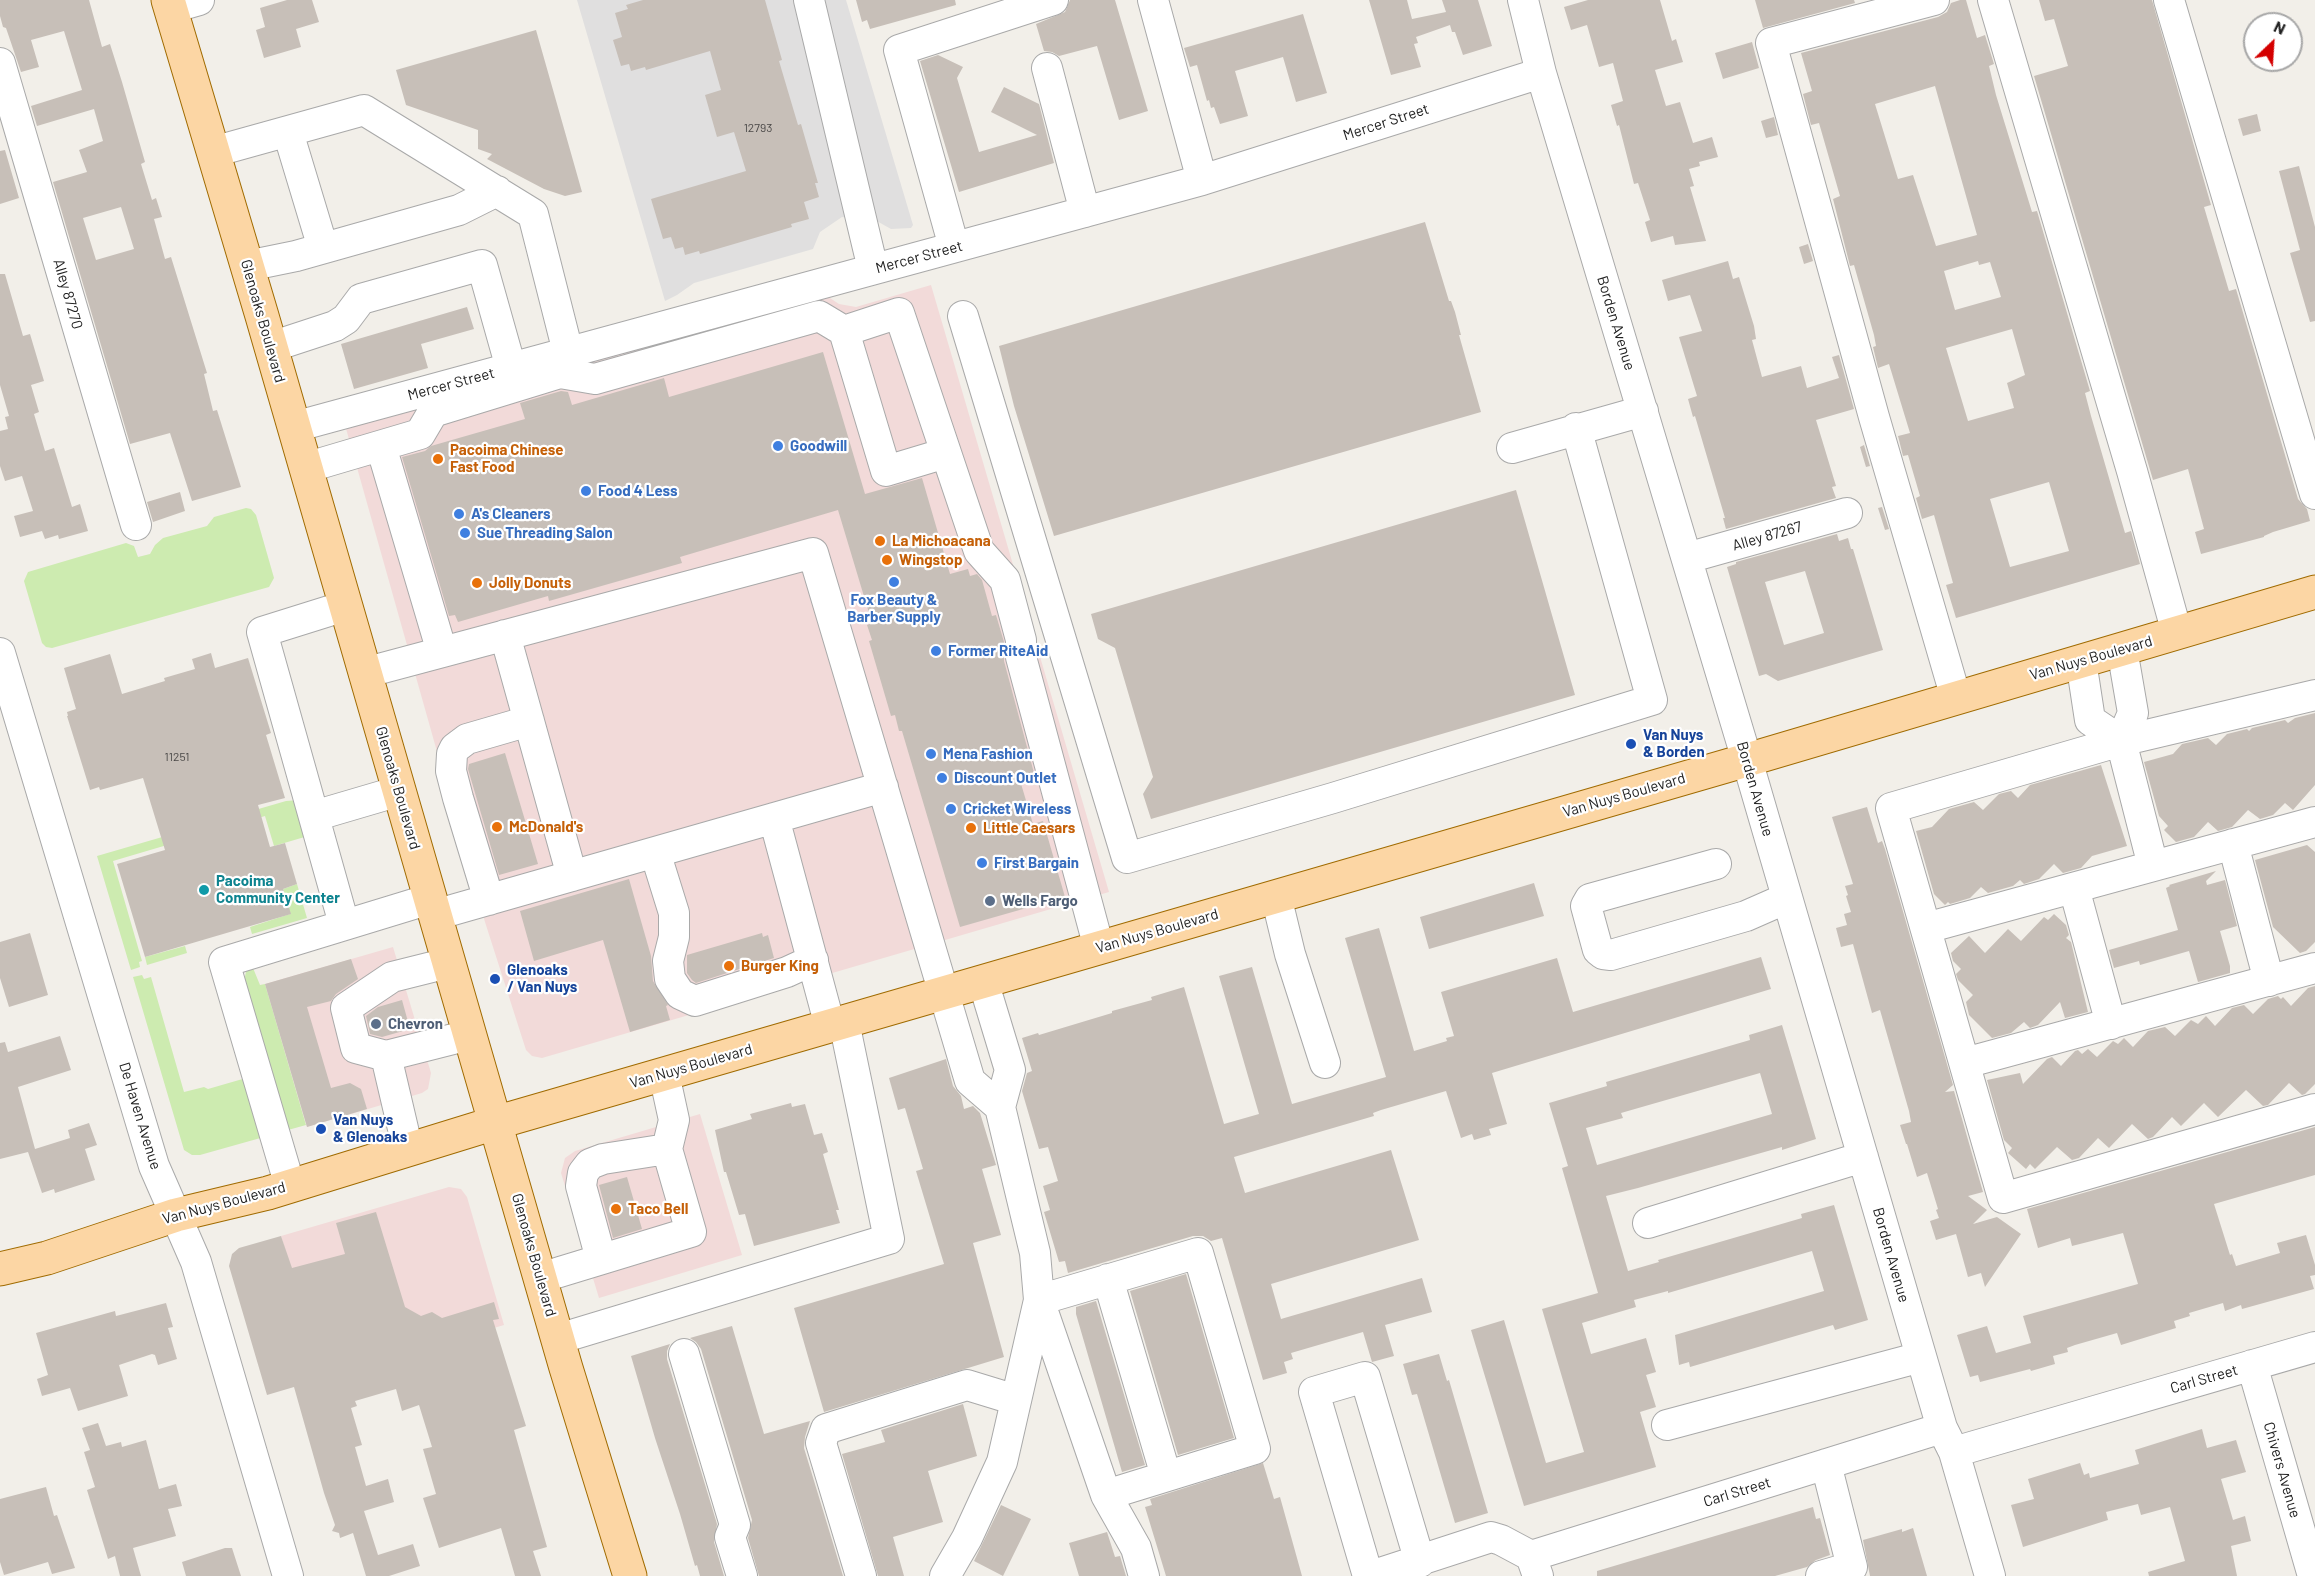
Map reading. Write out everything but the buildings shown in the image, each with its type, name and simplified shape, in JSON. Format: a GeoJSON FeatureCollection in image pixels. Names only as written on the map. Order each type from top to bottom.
{"type":"FeatureCollection","features":[{"type":"Feature","properties":{"kind":"main road","name":"Glenoaks Boulevard"},"geometry":{"type":"LineString","coordinates":[[179,3],[213,152],[248,266],[540,1278],[630,1576]]}},
{"type":"Feature","properties":{"kind":"main road","name":"Van Nuys Boulevard"},"geometry":{"type":"LineString","coordinates":[[0,1269],[47,1258],[176,1215],[290,1186],[495,1123],[1747,760],[2315,592]]}},
{"type":"Feature","properties":{"kind":"street"},"geometry":{"type":"LineString","coordinates":[[809,0],[873,269]]}},
{"type":"Feature","properties":{"kind":"street"},"geometry":{"type":"LineString","coordinates":[[954,247],[898,50],[1053,0]]}},
{"type":"Feature","properties":{"kind":"street"},"geometry":{"type":"LineString","coordinates":[[1153,0],[1202,180]]}},
{"type":"Feature","properties":{"kind":"street","name":"Borden Avenue"},"geometry":{"type":"LineString","coordinates":[[1522,0],[1541,73],[1747,760],[1921,1357],[1990,1576]]}},
{"type":"Feature","properties":{"kind":"street"},"geometry":{"type":"LineString","coordinates":[[1934,0],[1772,43],[1878,428],[1956,698]]}},
{"type":"Feature","properties":{"kind":"street"},"geometry":{"type":"LineString","coordinates":[[1993,0],[2129,459],[2177,633]]}},
{"type":"Feature","properties":{"kind":"street"},"geometry":{"type":"LineString","coordinates":[[2169,0],[2315,494]]}},
{"type":"Feature","properties":{"kind":"street","name":"Alley 87270"},"geometry":{"type":"LineString","coordinates":[[0,63],[136,525]]}},
{"type":"Feature","properties":{"kind":"street"},"geometry":{"type":"LineString","coordinates":[[1047,68],[1084,212]]}},
{"type":"Feature","properties":{"kind":"street","name":"Mercer Street"},"geometry":{"type":"LineString","coordinates":[[294,427],[1202,180],[1541,73]]}},
{"type":"Feature","properties":{"kind":"street"},"geometry":{"type":"LineString","coordinates":[[213,152],[364,110],[533,214],[568,352]]}},
{"type":"Feature","properties":{"kind":"street"},"geometry":{"type":"LineString","coordinates":[[288,132],[323,248]]}},
{"type":"Feature","properties":{"kind":"street"},"geometry":{"type":"LineString","coordinates":[[248,266],[323,248],[459,210],[497,191]]}},
{"type":"Feature","properties":{"kind":"street"},"geometry":{"type":"LineString","coordinates":[[271,347],[335,326],[346,319],[361,299],[482,265],[511,368]]}},
{"type":"Feature","properties":{"kind":"street"},"geometry":{"type":"LineString","coordinates":[[844,331],[899,314],[980,551],[1005,580],[1021,640],[1020,657],[1099,948]]}},
{"type":"Feature","properties":{"kind":"street"},"geometry":{"type":"LineString","coordinates":[[305,468],[420,434],[433,412],[560,373],[595,380],[819,316],[844,331],[886,471],[946,453]]}},
{"type":"Feature","properties":{"kind":"street"},"geometry":{"type":"LineString","coordinates":[[963,316],[1127,858],[1333,798],[1652,700],[1576,428]]}},
{"type":"Feature","properties":{"kind":"street"},"geometry":{"type":"LineString","coordinates":[[1512,448],[1576,428],[1643,411]]}},
{"type":"Feature","properties":{"kind":"street"},"geometry":{"type":"LineString","coordinates":[[381,446],[442,652]]}},
{"type":"Feature","properties":{"kind":"street","name":"Alley 87267"},"geometry":{"type":"LineString","coordinates":[[1687,558],[1847,513]]}},
{"type":"Feature","properties":{"kind":"street"},"geometry":{"type":"LineString","coordinates":[[364,673],[813,553],[970,1081],[1000,1107]]}},
{"type":"Feature","properties":{"kind":"street"},"geometry":{"type":"LineString","coordinates":[[344,924],[262,632],[345,606]]}},
{"type":"Feature","properties":{"kind":"street"},"geometry":{"type":"LineString","coordinates":[[505,635],[572,876]]}},
{"type":"Feature","properties":{"kind":"street"},"geometry":{"type":"LineString","coordinates":[[2122,649],[2133,713],[2121,741],[2153,866]]}},
{"type":"Feature","properties":{"kind":"street","name":"De Haven Avenue"},"geometry":{"type":"LineString","coordinates":[[0,653],[154,1166],[196,1262],[288,1576]]}},
{"type":"Feature","properties":{"kind":"street"},"geometry":{"type":"LineString","coordinates":[[2081,662],[2090,720],[2121,741]]}},
{"type":"Feature","properties":{"kind":"street"},"geometry":{"type":"LineString","coordinates":[[2315,695],[2121,741],[1891,808],[2003,1198],[2315,1109]]}},
{"type":"Feature","properties":{"kind":"street"},"geometry":{"type":"LineString","coordinates":[[489,900],[458,798],[451,771],[451,761],[456,748],[467,739],[529,721]]}},
{"type":"Feature","properties":{"kind":"street"},"geometry":{"type":"LineString","coordinates":[[290,1186],[224,962],[344,924],[433,907],[489,900],[883,787]]}},
{"type":"Feature","properties":{"kind":"street"},"geometry":{"type":"LineString","coordinates":[[314,816],[399,791]]}},
{"type":"Feature","properties":{"kind":"street"},"geometry":{"type":"LineString","coordinates":[[558,1339],[889,1239],[837,1024],[813,960],[774,818]]}},
{"type":"Feature","properties":{"kind":"street"},"geometry":{"type":"LineString","coordinates":[[1926,928],[2315,822]]}},
{"type":"Feature","properties":{"kind":"street"},"geometry":{"type":"LineString","coordinates":[[2233,844],[2269,981]]}},
{"type":"Feature","properties":{"kind":"street"},"geometry":{"type":"LineString","coordinates":[[655,852],[674,913],[674,937],[668,961],[670,979],[680,994],[695,1001],[787,972],[813,960]]}},
{"type":"Feature","properties":{"kind":"street"},"geometry":{"type":"LineString","coordinates":[[1716,864],[1590,899],[1586,906],[1598,950],[1603,954],[1611,955],[1746,916],[1787,898]]}},
{"type":"Feature","properties":{"kind":"street"},"geometry":{"type":"LineString","coordinates":[[2074,888],[2111,1024]]}},
{"type":"Feature","properties":{"kind":"street"},"geometry":{"type":"LineString","coordinates":[[1276,896],[1290,954],[1325,1063]]}},
{"type":"Feature","properties":{"kind":"street"},"geometry":{"type":"LineString","coordinates":[[448,963],[392,977],[346,1008],[356,1048],[386,1056],[469,1035]]}},
{"type":"Feature","properties":{"kind":"street"},"geometry":{"type":"LineString","coordinates":[[1965,1063],[2315,968]]}},
{"type":"Feature","properties":{"kind":"street"},"geometry":{"type":"LineString","coordinates":[[983,981],[1010,1070],[1000,1107],[1035,1253],[1039,1300],[1106,1495],[1136,1548],[1143,1576]]}},
{"type":"Feature","properties":{"kind":"street"},"geometry":{"type":"LineString","coordinates":[[386,1056],[408,1150]]}},
{"type":"Feature","properties":{"kind":"street"},"geometry":{"type":"LineString","coordinates":[[540,1278],[691,1232],[668,1149],[674,1120],[664,1074]]}},
{"type":"Feature","properties":{"kind":"street"},"geometry":{"type":"LineString","coordinates":[[601,1259],[581,1186],[583,1173],[590,1164],[603,1159],[668,1149]]}},
{"type":"Feature","properties":{"kind":"street"},"geometry":{"type":"LineString","coordinates":[[1648,1223],[1863,1157]]}},
{"type":"Feature","properties":{"kind":"street"},"geometry":{"type":"LineString","coordinates":[[1039,1300],[1198,1253],[1255,1449],[1106,1495]]}},
{"type":"Feature","properties":{"kind":"street"},"geometry":{"type":"LineString","coordinates":[[1108,1279],[1166,1476]]}},
{"type":"Feature","properties":{"kind":"street"},"geometry":{"type":"LineString","coordinates":[[945,1576],[967,1538],[1002,1462],[1039,1300]]}},
{"type":"Feature","properties":{"kind":"street","name":"Carl Street"},"geometry":{"type":"LineString","coordinates":[[1535,1566],[1826,1464],[1948,1440],[2252,1365],[2315,1347]]}},
{"type":"Feature","properties":{"kind":"street"},"geometry":{"type":"LineString","coordinates":[[684,1354],[735,1525],[730,1537],[742,1576]]}},
{"type":"Feature","properties":{"kind":"street"},"geometry":{"type":"LineString","coordinates":[[1667,1425],[1921,1357]]}},
{"type":"Feature","properties":{"kind":"street","name":"Chivers Avenue"},"geometry":{"type":"LineString","coordinates":[[2252,1365],[2313,1576]]}},
{"type":"Feature","properties":{"kind":"street"},"geometry":{"type":"LineString","coordinates":[[1420,1562],[1365,1377],[1314,1392],[1369,1576],[1420,1562],[1491,1538],[1501,1540],[1535,1566]]}},
{"type":"Feature","properties":{"kind":"street"},"geometry":{"type":"LineString","coordinates":[[861,1576],[821,1443],[826,1429],[966,1385],[1016,1400]]}},
{"type":"Feature","properties":{"kind":"street"},"geometry":{"type":"LineString","coordinates":[[1821,1576],[1852,1567],[1826,1464]]}},
{"type":"Feature","properties":{"kind":"shaded area"},"geometry":{"type":"Polygon","coordinates":[[[577,0],[846,0],[913,225],[911,228],[891,229],[875,220],[842,217],[820,232],[813,249],[694,283],[665,301],[577,0]]]}},
{"type":"Feature","properties":{"kind":"shaded area"},"geometry":{"type":"Polygon","coordinates":[[[931,285],[1109,892],[542,1058],[532,1056],[526,1050],[485,922],[345,425],[824,294],[839,304],[856,307],[931,285]]]}},
{"type":"Feature","properties":{"kind":"shaded area"},"geometry":{"type":"Polygon","coordinates":[[[393,947],[431,1073],[428,1089],[422,1093],[307,1127],[265,984],[393,947]]]}},
{"type":"Feature","properties":{"kind":"shaded area"},"geometry":{"type":"Polygon","coordinates":[[[700,1114],[742,1255],[599,1298],[561,1173],[565,1158],[575,1151],[700,1114]]]}},
{"type":"Feature","properties":{"kind":"shaded area"},"geometry":{"type":"Polygon","coordinates":[[[449,1187],[461,1189],[467,1197],[504,1325],[324,1378],[281,1236],[449,1187]]]}},
{"type":"Feature","properties":{"kind":"green space"},"geometry":{"type":"Polygon","coordinates":[[[246,508],[251,509],[256,515],[274,578],[269,587],[52,648],[42,643],[24,581],[28,572],[126,543],[134,546],[138,557],[150,554],[163,538],[207,526],[214,517],[246,508]]]}},
{"type":"Feature","properties":{"kind":"green space"},"geometry":{"type":"Polygon","coordinates":[[[299,800],[308,836],[274,846],[265,816],[113,861],[142,961],[139,962],[140,967],[131,970],[97,856],[286,801],[299,800]]]}},
{"type":"Feature","properties":{"kind":"green space"},"geometry":{"type":"Polygon","coordinates":[[[297,884],[307,918],[252,934],[250,927],[290,914],[283,889],[297,884]]]}},
{"type":"Feature","properties":{"kind":"green space"},"geometry":{"type":"Polygon","coordinates":[[[185,946],[187,953],[147,965],[145,957],[185,946]]]}},
{"type":"Feature","properties":{"kind":"green space"},"geometry":{"type":"Polygon","coordinates":[[[253,968],[260,985],[265,984],[306,1125],[288,1130],[244,981],[248,969],[253,968]]]}},
{"type":"Feature","properties":{"kind":"green space"},"geometry":{"type":"Polygon","coordinates":[[[142,975],[144,979],[151,977],[184,1092],[204,1087],[208,1089],[246,1078],[264,1137],[200,1155],[192,1155],[184,1150],[133,977],[142,975]]]}},
{"type":"Feature","properties":{"kind":"place","name":"Goodwill"},"geometry":{"type":"Point","coordinates":[778,446]}},
{"type":"Feature","properties":{"kind":"place","name":"Pacoima Chinese Fast Food"},"geometry":{"type":"Point","coordinates":[438,459]}},
{"type":"Feature","properties":{"kind":"place","name":"Food 4 Less"},"geometry":{"type":"Point","coordinates":[586,491]}},
{"type":"Feature","properties":{"kind":"place","name":"A's Cleaners"},"geometry":{"type":"Point","coordinates":[459,514]}},
{"type":"Feature","properties":{"kind":"place","name":"Sue Threading Salon"},"geometry":{"type":"Point","coordinates":[465,533]}},
{"type":"Feature","properties":{"kind":"place","name":"La Michoacana"},"geometry":{"type":"Point","coordinates":[880,541]}},
{"type":"Feature","properties":{"kind":"place","name":"Wingstop"},"geometry":{"type":"Point","coordinates":[887,560]}},
{"type":"Feature","properties":{"kind":"place","name":"Fox Beauty & Barber Supply"},"geometry":{"type":"Point","coordinates":[894,582]}},
{"type":"Feature","properties":{"kind":"place","name":"Jolly Donuts"},"geometry":{"type":"Point","coordinates":[477,583]}},
{"type":"Feature","properties":{"kind":"place","name":"Former RiteAid"},"geometry":{"type":"Point","coordinates":[936,651]}},
{"type":"Feature","properties":{"kind":"place","name":"Van Nuys & Borden"},"geometry":{"type":"Point","coordinates":[1631,744]}},
{"type":"Feature","properties":{"kind":"place","name":"Mena Fashion"},"geometry":{"type":"Point","coordinates":[931,754]}},
{"type":"Feature","properties":{"kind":"place","name":"Discount Outlet"},"geometry":{"type":"Point","coordinates":[942,778]}},
{"type":"Feature","properties":{"kind":"place","name":"Cricket Wireless"},"geometry":{"type":"Point","coordinates":[951,809]}},
{"type":"Feature","properties":{"kind":"place","name":"McDonald's"},"geometry":{"type":"Point","coordinates":[497,827]}},
{"type":"Feature","properties":{"kind":"place","name":"Little Caesars"},"geometry":{"type":"Point","coordinates":[971,828]}},
{"type":"Feature","properties":{"kind":"place","name":"First Bargain"},"geometry":{"type":"Point","coordinates":[982,863]}},
{"type":"Feature","properties":{"kind":"place","name":"Pacoima Community Center"},"geometry":{"type":"Point","coordinates":[204,890]}},
{"type":"Feature","properties":{"kind":"place","name":"Wells Fargo"},"geometry":{"type":"Point","coordinates":[990,901]}},
{"type":"Feature","properties":{"kind":"place","name":"Burger King"},"geometry":{"type":"Point","coordinates":[729,966]}},
{"type":"Feature","properties":{"kind":"place","name":"Glenoaks / Van Nuys"},"geometry":{"type":"Point","coordinates":[495,979]}},
{"type":"Feature","properties":{"kind":"place","name":"Chevron"},"geometry":{"type":"Point","coordinates":[376,1024]}},
{"type":"Feature","properties":{"kind":"place","name":"Van Nuys & Glenoaks"},"geometry":{"type":"Point","coordinates":[321,1129]}},
{"type":"Feature","properties":{"kind":"place","name":"Taco Bell"},"geometry":{"type":"Point","coordinates":[616,1209]}}]}
